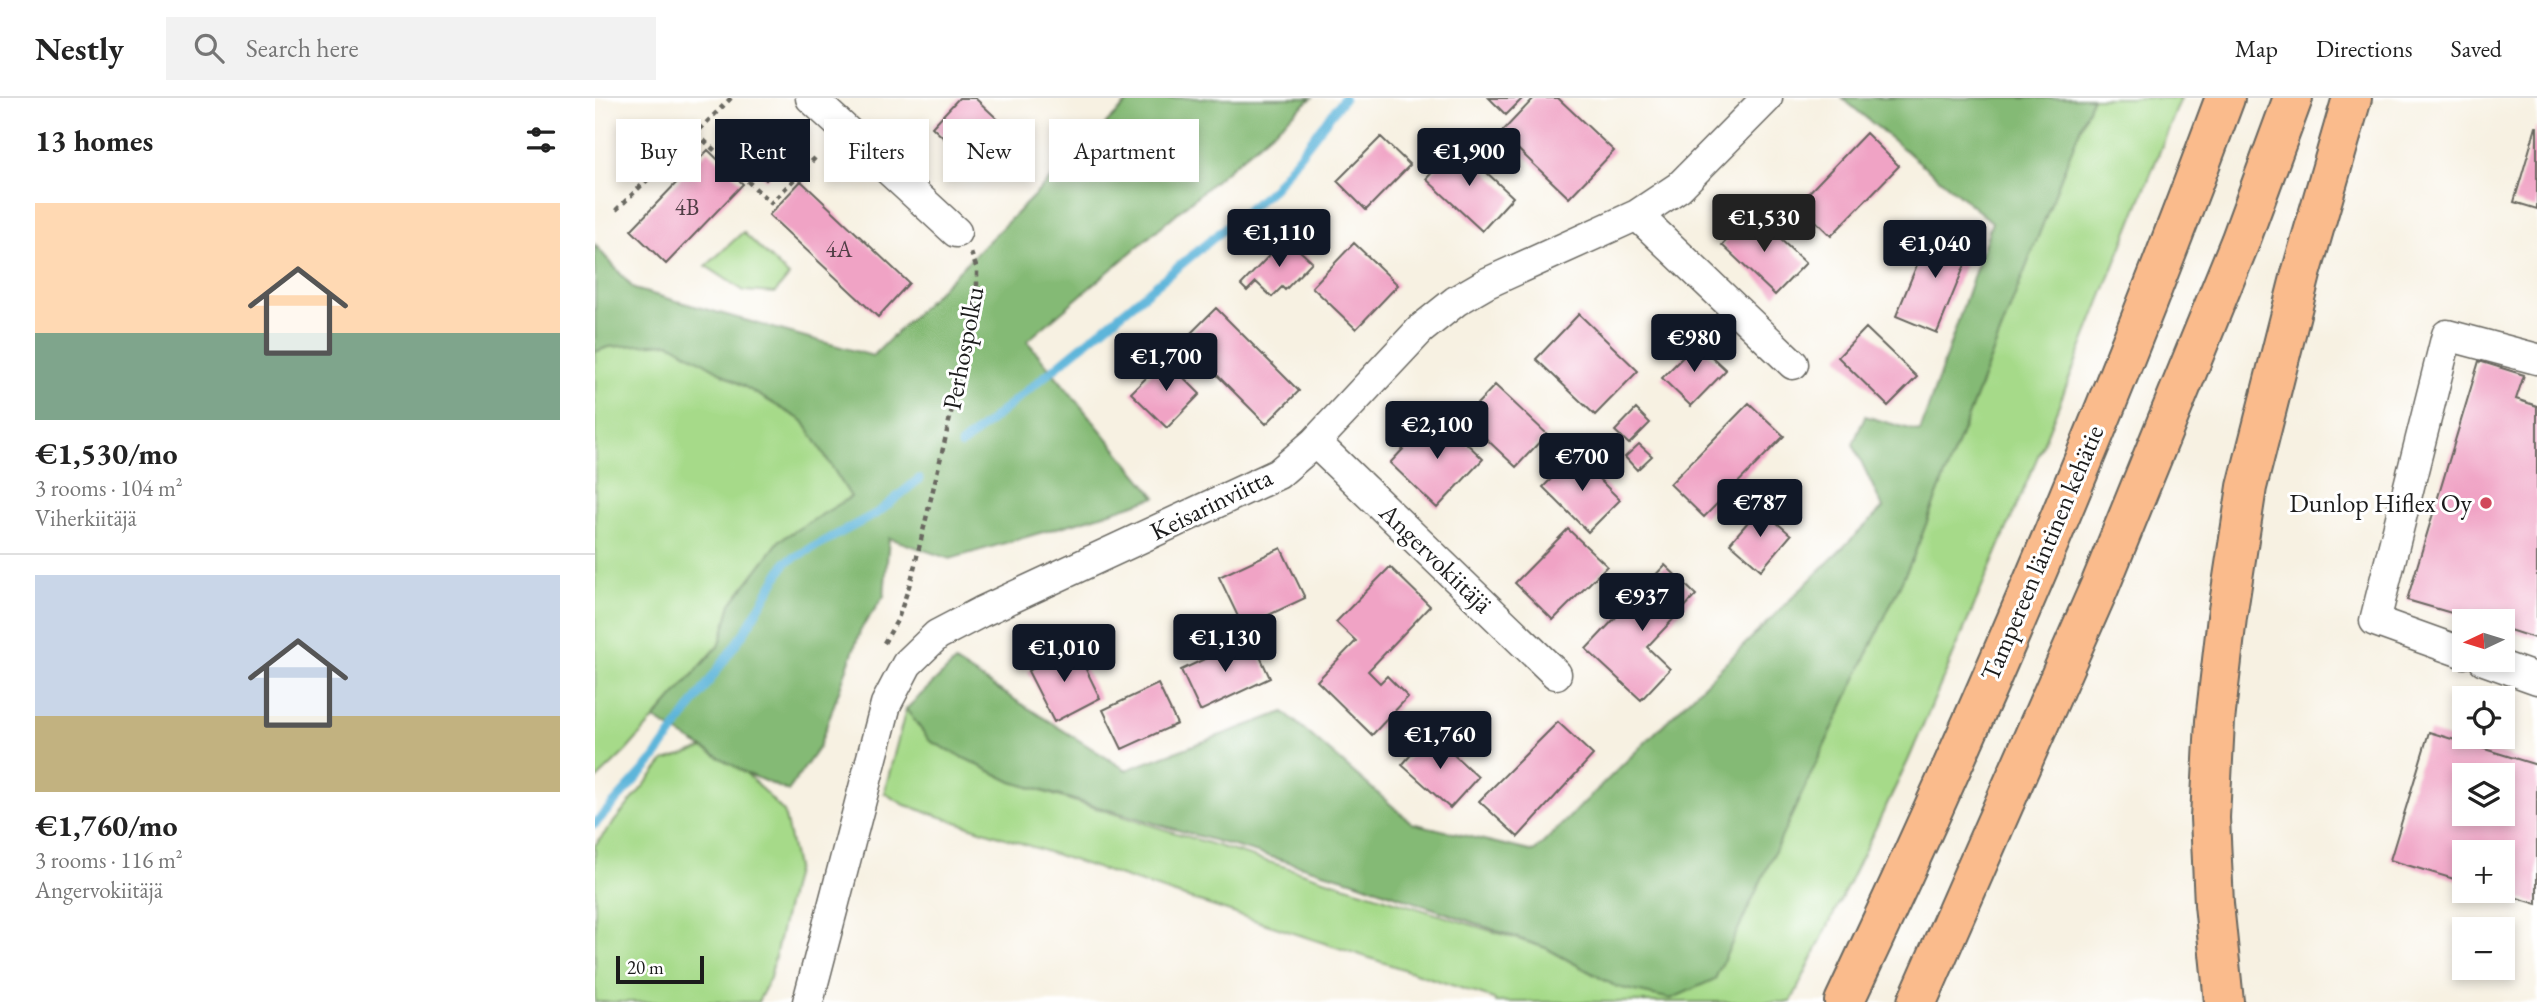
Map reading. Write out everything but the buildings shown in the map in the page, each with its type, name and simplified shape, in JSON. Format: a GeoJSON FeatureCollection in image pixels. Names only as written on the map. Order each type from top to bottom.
{"type":"FeatureCollection","features":[{"type":"Feature","properties":{"kind":"highway","name":"Tampereen läntinen kehätie"},"geometry":{"type":"LineString","coordinates":[[1844,1002],[1884,919],[2040,564],[2177,228],[2225,98]]}},
{"type":"Feature","properties":{"kind":"highway"},"geometry":{"type":"LineString","coordinates":[[1917,1002],[2099,588],[2240,242],[2293,98]]}},
{"type":"Feature","properties":{"kind":"highway"},"geometry":{"type":"LineString","coordinates":[[2224,1002],[2214,904],[2210,818],[2215,721],[2227,617],[2247,487],[2301,274],[2352,98]]}},
{"type":"Feature","properties":{"kind":"street"},"geometry":{"type":"LineString","coordinates":[[811,98],[956,232]]}},
{"type":"Feature","properties":{"kind":"street","name":"Keisarinviitta"},"geometry":{"type":"LineString","coordinates":[[808,1002],[886,704],[907,664],[937,635],[1278,474],[1315,442],[1421,329],[1456,301],[1487,283],[1637,215],[1679,187],[1767,98]]}},
{"type":"Feature","properties":{"kind":"street"},"geometry":{"type":"LineString","coordinates":[[1637,215],[1793,364]]}},
{"type":"Feature","properties":{"kind":"street"},"geometry":{"type":"LineString","coordinates":[[2452,649],[2375,621],[2447,335],[2537,359]]}},
{"type":"Feature","properties":{"kind":"street","name":"Angervokiitäjä"},"geometry":{"type":"LineString","coordinates":[[1315,442],[1556,674]]}},
{"type":"Feature","properties":{"kind":"street"},"geometry":{"type":"LineString","coordinates":[[2515,671],[2537,679]]}},
{"type":"Feature","properties":{"kind":"path"},"geometry":{"type":"LineString","coordinates":[[701,128],[731,98]]}},
{"type":"Feature","properties":{"kind":"path"},"geometry":{"type":"LineString","coordinates":[[701,138],[771,203],[816,157]]}},
{"type":"Feature","properties":{"kind":"path"},"geometry":{"type":"LineString","coordinates":[[616,210],[645,182]]}},
{"type":"Feature","properties":{"kind":"path","name":"Perhospolku"},"geometry":{"type":"LineString","coordinates":[[898,619],[912,577],[977,295],[977,269],[969,248],[956,232]]}},
{"type":"Feature","properties":{"kind":"green space"},"geometry":{"type":"Polygon","coordinates":[[[1132,98],[1312,98],[1027,341],[1156,497],[950,559],[889,538],[884,596],[861,629],[819,747],[788,791],[746,773],[654,719],[720,644],[731,604],[780,540],[851,497],[803,421],[670,343],[608,347],[595,352],[595,245],[634,289],[873,356],[1049,181],[1199,182],[1199,119],[1111,119],[1132,98]]]}},
{"type":"Feature","properties":{"kind":"green space"},"geometry":{"type":"Polygon","coordinates":[[[1842,98],[2092,98],[1914,555],[1715,979],[1671,999],[1617,987],[1546,948],[1354,881],[1012,782],[930,741],[906,709],[955,662],[1126,770],[1284,712],[1412,823],[1534,852],[1883,508],[1853,444],[1865,416],[1920,432],[1992,222],[1842,98]]]}},
{"type":"Feature","properties":{"kind":"green space"},"geometry":{"type":"Polygon","coordinates":[[[2092,98],[2181,98],[2046,437],[1908,761],[1791,1002],[1496,1002],[1494,999],[905,805],[884,793],[906,709],[930,741],[1012,782],[1546,948],[1617,987],[1914,555],[2092,98]]]}},
{"type":"Feature","properties":{"kind":"green space"},"geometry":{"type":"Polygon","coordinates":[[[743,232],[789,276],[775,293],[744,291],[706,266],[743,232]]]}},
{"type":"Feature","properties":{"kind":"green space"},"geometry":{"type":"Polygon","coordinates":[[[669,342],[803,421],[851,497],[780,540],[731,604],[720,644],[626,751],[595,781],[595,352],[608,347],[669,342]]]}},
{"type":"Feature","properties":{"kind":"green space"},"geometry":{"type":"Polygon","coordinates":[[[704,748],[746,773],[784,812],[796,867],[770,978],[758,1002],[595,1002],[595,845],[664,761],[704,748]]]}},
{"type":"Feature","properties":{"kind":"waterway"},"geometry":{"type":"LineString","coordinates":[[961,445],[1273,189],[1344,98]]}},
{"type":"Feature","properties":{"kind":"waterway"},"geometry":{"type":"LineString","coordinates":[[595,824],[654,759],[745,631],[786,562],[879,512],[919,479]]}},
{"type":"Feature","properties":{"kind":"place","name":"Dunlop Hiflex Oy"},"geometry":{"type":"Point","coordinates":[2486,503]}}]}
